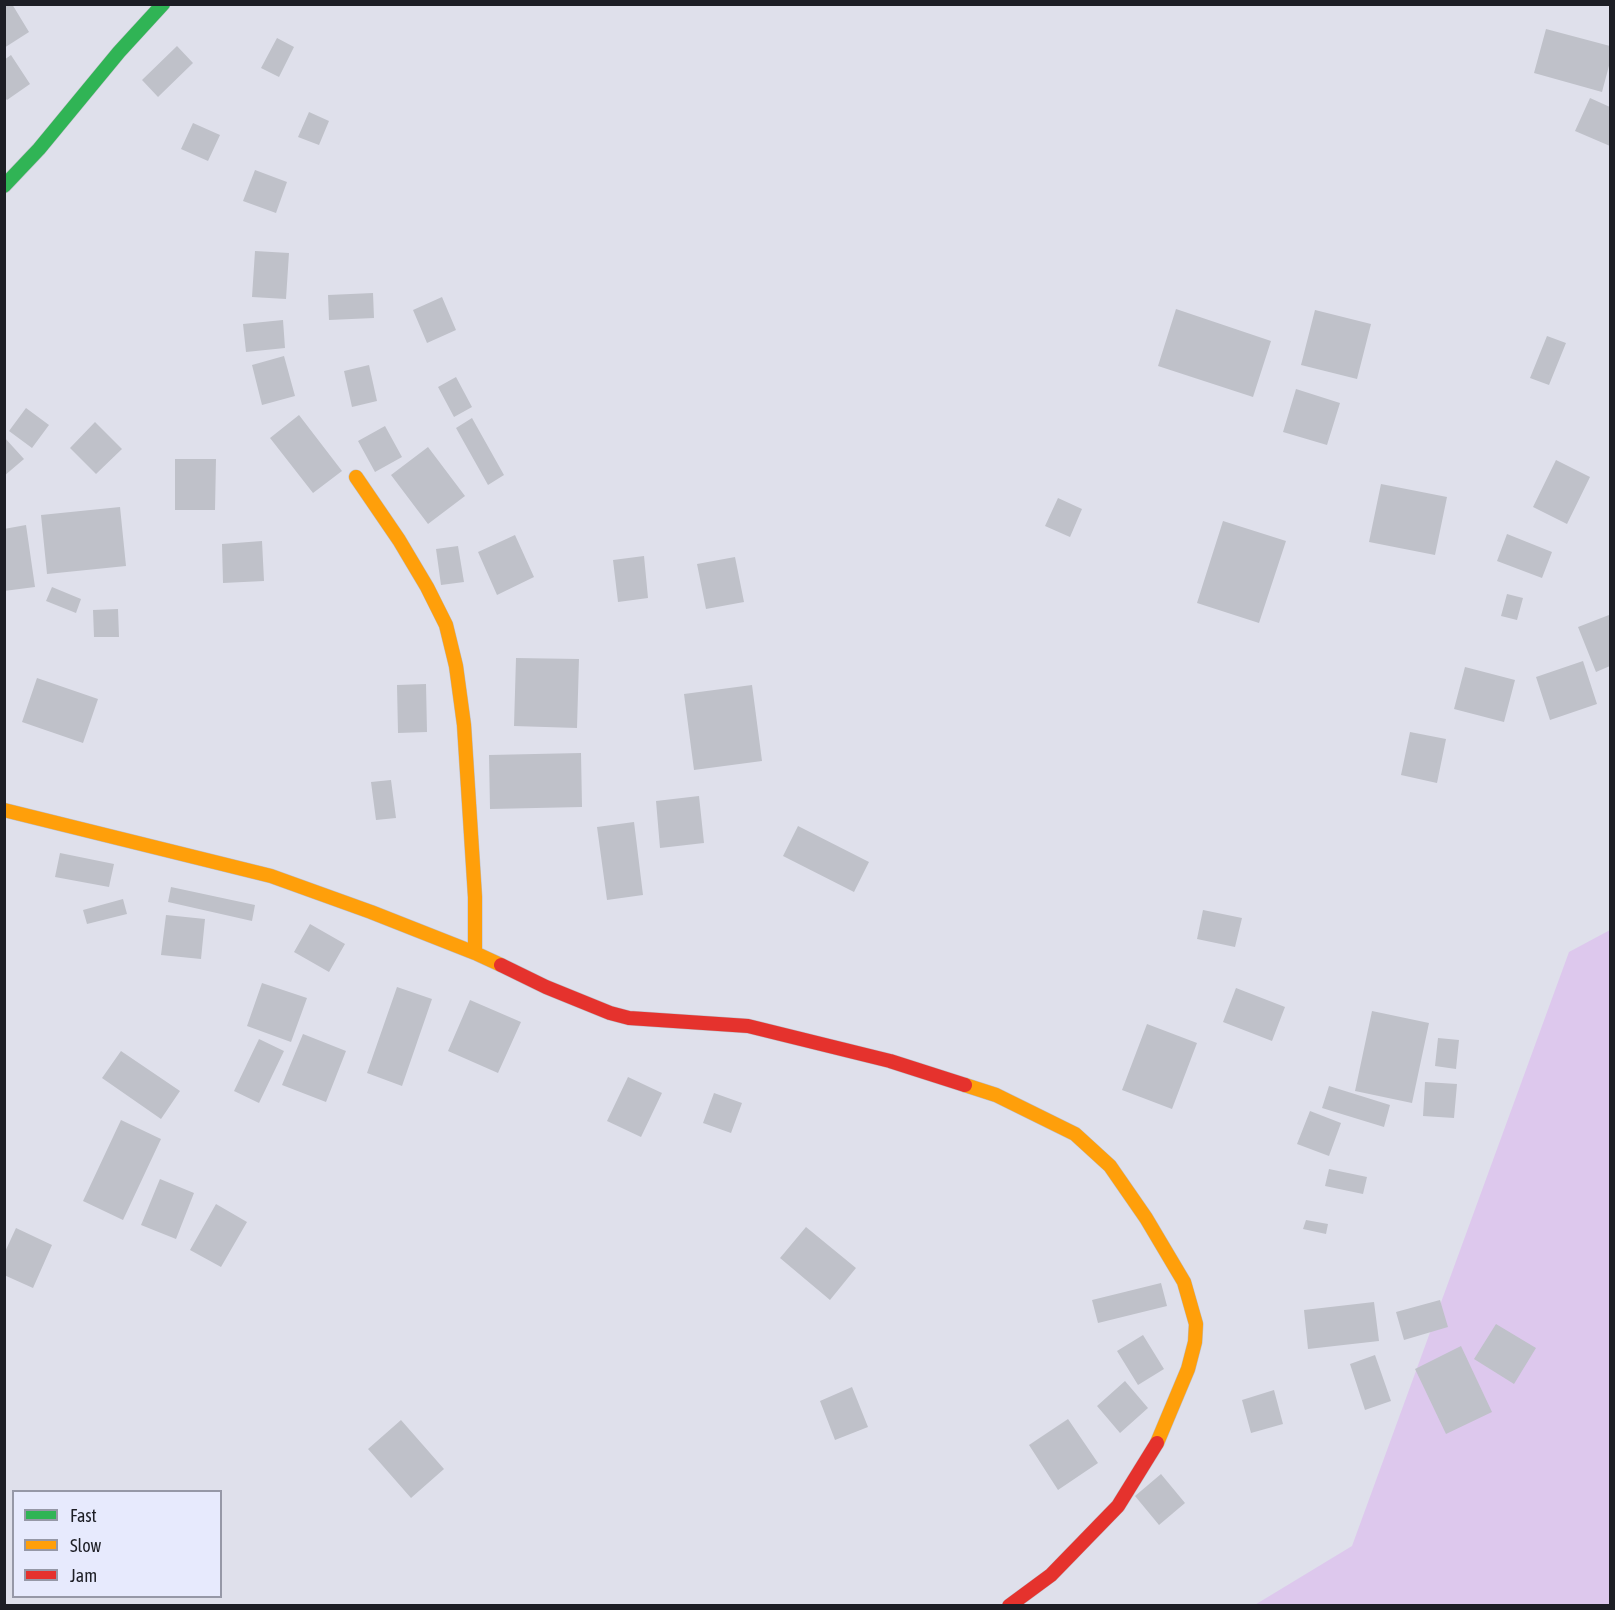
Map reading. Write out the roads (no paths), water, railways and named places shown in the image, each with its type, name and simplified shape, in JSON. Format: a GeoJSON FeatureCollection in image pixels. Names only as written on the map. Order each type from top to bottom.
{"type":"FeatureCollection","features":[{"type":"Feature","properties":{"kind":"street"},"geometry":{"type":"LineString","coordinates":[[4,186],[39,149],[119,52],[163,4]]}},
{"type":"Feature","properties":{"kind":"street"},"geometry":{"type":"LineString","coordinates":[[356,477],[399,540],[427,587],[446,626],[456,666],[464,724],[475,897],[475,953]]}},
{"type":"Feature","properties":{"kind":"street"},"geometry":{"type":"LineString","coordinates":[[4,810],[271,876],[475,953],[546,987],[610,1013],[640,1019],[748,1026],[890,1061],[996,1095],[1075,1134],[1110,1166],[1146,1218],[1184,1282],[1196,1324],[1195,1342],[1188,1369],[1161,1436],[1118,1506],[1051,1575],[1009,1605]]}}]}
